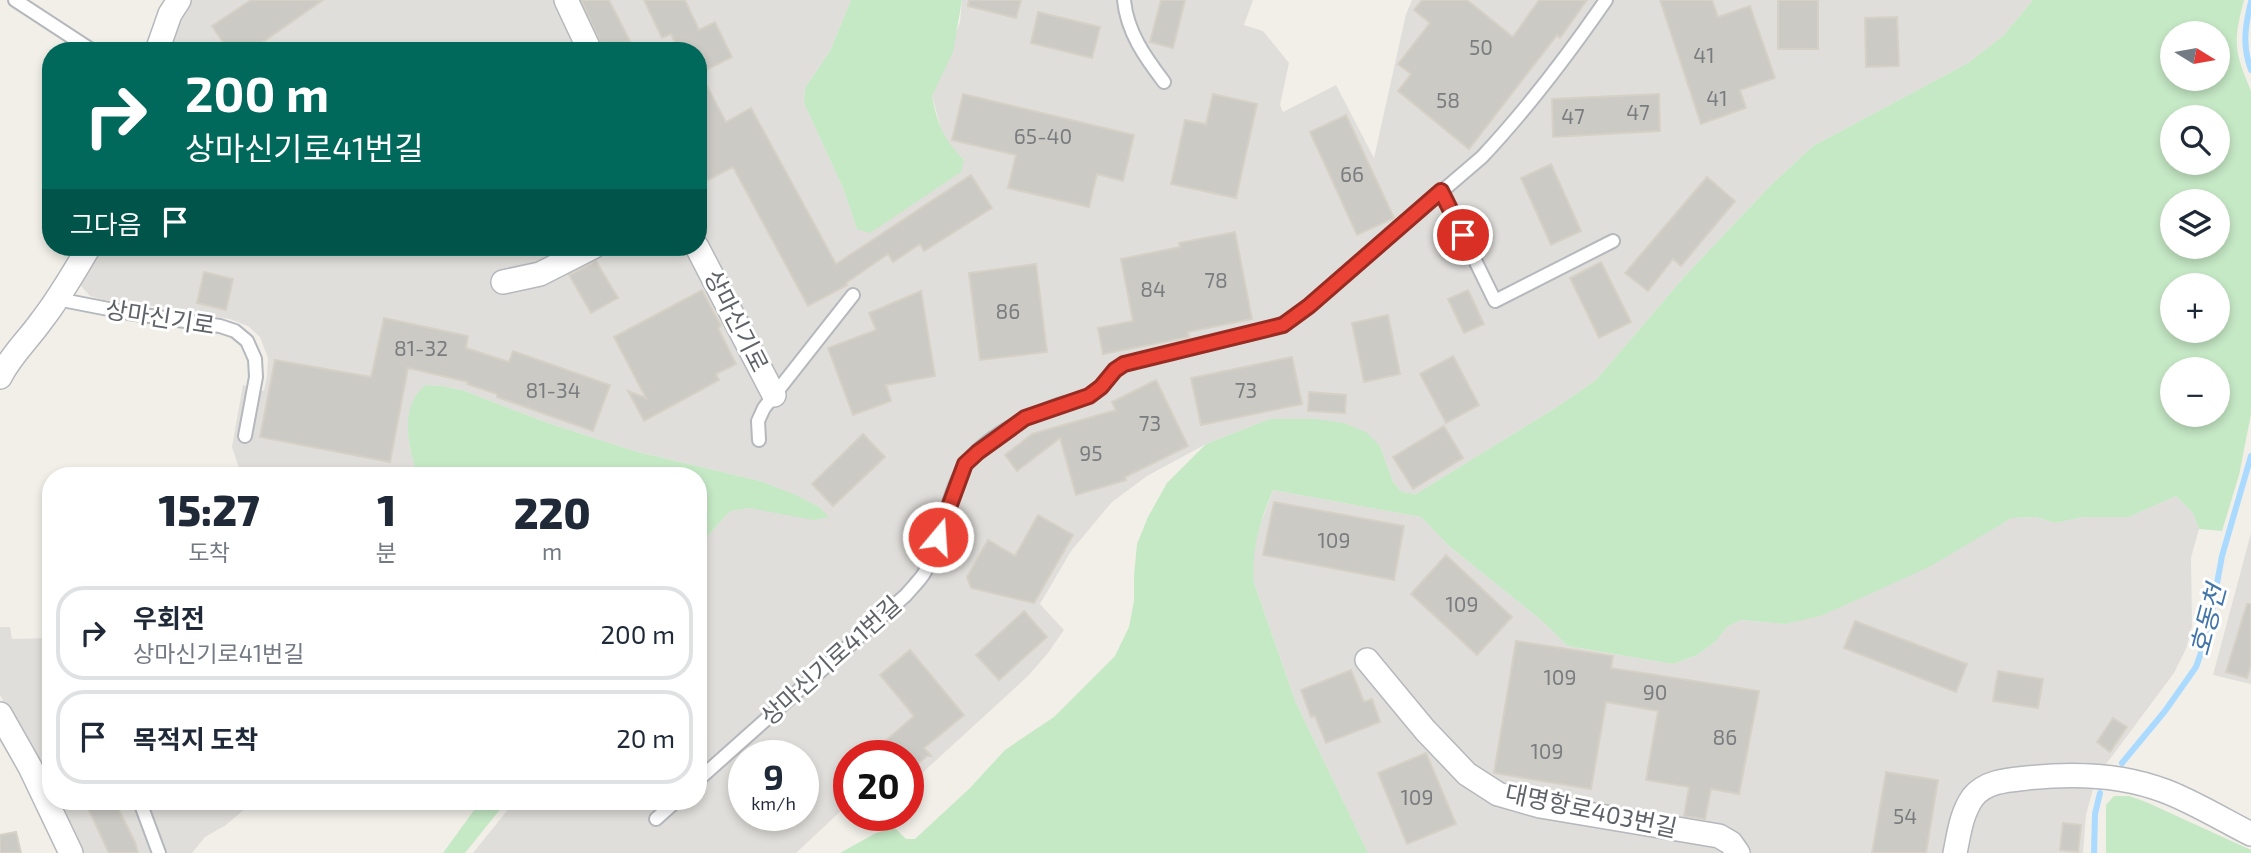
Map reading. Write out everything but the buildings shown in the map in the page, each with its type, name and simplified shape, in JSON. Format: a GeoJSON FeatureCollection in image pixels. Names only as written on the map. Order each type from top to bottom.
{"type":"FeatureCollection","features":[{"type":"Feature","properties":{"kind":"street"},"geometry":{"type":"LineString","coordinates":[[160,42],[170,14],[179,0]]}},
{"type":"Feature","properties":{"kind":"street"},"geometry":{"type":"LineString","coordinates":[[566,0],[586,42]]}},
{"type":"Feature","properties":{"kind":"street"},"geometry":{"type":"LineString","coordinates":[[3,367],[41,322],[83,256]]}},
{"type":"Feature","properties":{"kind":"street"},"geometry":{"type":"LineString","coordinates":[[503,282],[540,275],[576,256]]}},
{"type":"Feature","properties":{"kind":"street","name":"상마신기로"},"geometry":{"type":"LineString","coordinates":[[702,256],[774,395]]}},
{"type":"Feature","properties":{"kind":"street","name":"대명항로403번길"},"geometry":{"type":"LineString","coordinates":[[1367,660],[1425,730],[1467,774],[1498,794],[1540,806],[1720,836],[1731,843],[1738,853]]}},
{"type":"Feature","properties":{"kind":"street"},"geometry":{"type":"LineString","coordinates":[[0,714],[42,792]]}},
{"type":"Feature","properties":{"kind":"street"},"geometry":{"type":"LineString","coordinates":[[1955,853],[1964,812],[1975,795],[1989,785],[2004,780],[2055,775],[2121,779],[2164,791],[2251,834]]}},
{"type":"Feature","properties":{"kind":"street"},"geometry":{"type":"LineString","coordinates":[[50,810],[71,853]]}},
{"type":"Feature","properties":{"kind":"lane"},"geometry":{"type":"LineString","coordinates":[[15,0],[79,42]]}},
{"type":"Feature","properties":{"kind":"lane"},"geometry":{"type":"LineString","coordinates":[[1124,0],[1132,32],[1164,82]]}},
{"type":"Feature","properties":{"kind":"lane","name":"상마신기로41번길"},"geometry":{"type":"LineString","coordinates":[[707,772],[906,596],[923,576],[956,484],[965,464],[978,452],[1025,418],[1089,396],[1124,364],[1267,330],[1293,319],[1482,157],[1567,55],[1606,0]]}},
{"type":"Feature","properties":{"kind":"lane"},"geometry":{"type":"LineString","coordinates":[[1441,191],[1494,301],[1613,241]]}},
{"type":"Feature","properties":{"kind":"lane","name":"상마신기로"},"geometry":{"type":"LineString","coordinates":[[774,395],[853,295]]}},
{"type":"Feature","properties":{"kind":"lane","name":"상마신기로"},"geometry":{"type":"LineString","coordinates":[[57,299],[220,326],[235,331],[247,341],[256,359],[256,377],[245,436]]}},
{"type":"Feature","properties":{"kind":"lane"},"geometry":{"type":"LineString","coordinates":[[759,440],[758,421],[774,395]]}},
{"type":"Feature","properties":{"kind":"lane"},"geometry":{"type":"LineString","coordinates":[[143,810],[159,853]]}},
{"type":"Feature","properties":{"kind":"lane"},"geometry":{"type":"LineString","coordinates":[[656,819],[666,810]]}},
{"type":"Feature","properties":{"kind":"shaded area"},"geometry":{"type":"Polygon","coordinates":[[[189,0],[851,0],[830,51],[805,88],[804,103],[843,188],[857,229],[964,160],[949,145],[942,132],[932,96],[960,22],[962,0],[1253,0],[1244,25],[1263,31],[1289,63],[1280,105],[1283,112],[1336,85],[1374,158],[1406,14],[1412,0],[2033,0],[2003,36],[1968,63],[1813,146],[1770,186],[1685,276],[1596,380],[1416,494],[1402,492],[1393,482],[1380,446],[1315,419],[1270,419],[1206,444],[1147,476],[1112,502],[1071,551],[1040,604],[1064,630],[1048,653],[1028,676],[924,771],[924,740],[833,740],[833,818],[796,853],[473,853],[508,810],[707,810],[707,537],[730,511],[749,508],[774,511],[819,507],[760,481],[634,451],[548,423],[462,390],[442,386],[425,385],[408,428],[415,467],[239,467],[232,447],[243,385],[264,391],[267,376],[268,358],[260,337],[248,326],[230,319],[90,296],[81,286],[83,274],[94,256],[707,256],[707,42],[169,42],[175,22],[189,0]]]}},
{"type":"Feature","properties":{"kind":"shaded area"},"geometry":{"type":"Polygon","coordinates":[[[1273,490],[1421,517],[1449,546],[1540,619],[1568,646],[1673,664],[1697,655],[1715,642],[1727,627],[1741,620],[1785,624],[1848,604],[1929,566],[2012,518],[2036,517],[2055,523],[2083,517],[2129,517],[2176,496],[2193,513],[2199,529],[2191,558],[2192,626],[2186,649],[2174,673],[2104,767],[2093,789],[2086,815],[2083,853],[1368,853],[1296,703],[1254,583],[1252,562],[1255,539],[1273,490]]]}},
{"type":"Feature","properties":{"kind":"shaded area"},"geometry":{"type":"Polygon","coordinates":[[[2251,533],[2251,684],[2213,675],[2251,533]]]}},
{"type":"Feature","properties":{"kind":"shaded area"},"geometry":{"type":"Polygon","coordinates":[[[0,627],[10,627],[12,639],[42,638],[42,772],[0,695],[0,627]]]}},
{"type":"Feature","properties":{"kind":"shaded area"},"geometry":{"type":"Polygon","coordinates":[[[62,810],[244,810],[226,825],[205,837],[192,853],[82,853],[62,810]]]}},
{"type":"Feature","properties":{"kind":"green space"},"geometry":{"type":"Polygon","coordinates":[[[851,0],[962,0],[953,52],[932,96],[942,131],[964,160],[961,172],[870,233],[857,229],[843,188],[804,103],[805,88],[830,51],[851,0]]]}},
{"type":"Feature","properties":{"kind":"green space"},"geometry":{"type":"Polygon","coordinates":[[[2033,0],[2244,0],[2237,46],[2241,66],[2251,91],[2251,414],[2239,475],[2222,531],[2199,529],[2193,513],[2176,496],[2129,517],[2083,517],[2055,523],[2036,517],[2012,518],[1929,567],[1848,604],[1820,616],[1785,624],[1741,620],[1727,627],[1715,642],[1697,655],[1673,664],[1568,646],[1540,619],[1449,546],[1421,517],[1273,490],[1258,535],[1254,583],[1296,703],[1368,853],[840,853],[882,831],[898,831],[906,839],[915,839],[970,788],[1005,750],[1054,717],[1115,656],[1129,627],[1134,601],[1137,544],[1148,517],[1167,483],[1206,444],[1270,419],[1315,419],[1344,423],[1366,432],[1380,446],[1393,482],[1402,492],[1416,494],[1596,380],[1685,276],[1770,186],[1813,146],[1968,63],[2003,36],[2033,0]]]}},
{"type":"Feature","properties":{"kind":"green space"},"geometry":{"type":"Polygon","coordinates":[[[425,385],[462,390],[548,423],[634,451],[701,467],[415,467],[408,428],[409,416],[417,394],[425,385]]]}},
{"type":"Feature","properties":{"kind":"green space"},"geometry":{"type":"Polygon","coordinates":[[[707,468],[760,481],[796,495],[819,507],[829,517],[814,520],[749,508],[730,511],[707,537],[707,468]]]}},
{"type":"Feature","properties":{"kind":"green space"},"geometry":{"type":"Polygon","coordinates":[[[2114,796],[2129,796],[2146,802],[2251,850],[2251,853],[2106,853],[2106,805],[2114,796]]]}},
{"type":"Feature","properties":{"kind":"green space"},"geometry":{"type":"Polygon","coordinates":[[[474,810],[500,810],[465,853],[443,853],[474,810]]]}},
{"type":"Feature","properties":{"kind":"waterway","name":"호동천"},"geometry":{"type":"LineString","coordinates":[[2251,2],[2245,36],[2251,70]]}},
{"type":"Feature","properties":{"kind":"waterway","name":"호동천"},"geometry":{"type":"LineString","coordinates":[[2122,763],[2165,711],[2196,667],[2208,633],[2222,556],[2251,456]]}},
{"type":"Feature","properties":{"kind":"waterway","name":"호동천"},"geometry":{"type":"LineString","coordinates":[[2094,853],[2095,814],[2100,793]]}},
{"type":"Feature","properties":{"kind":"route"},"geometry":{"type":"LineString","coordinates":[[938,537],[965,464],[997,436],[1025,418],[1089,396],[1124,364],[1283,325],[1309,306],[1441,191],[1463,235]]}}]}
